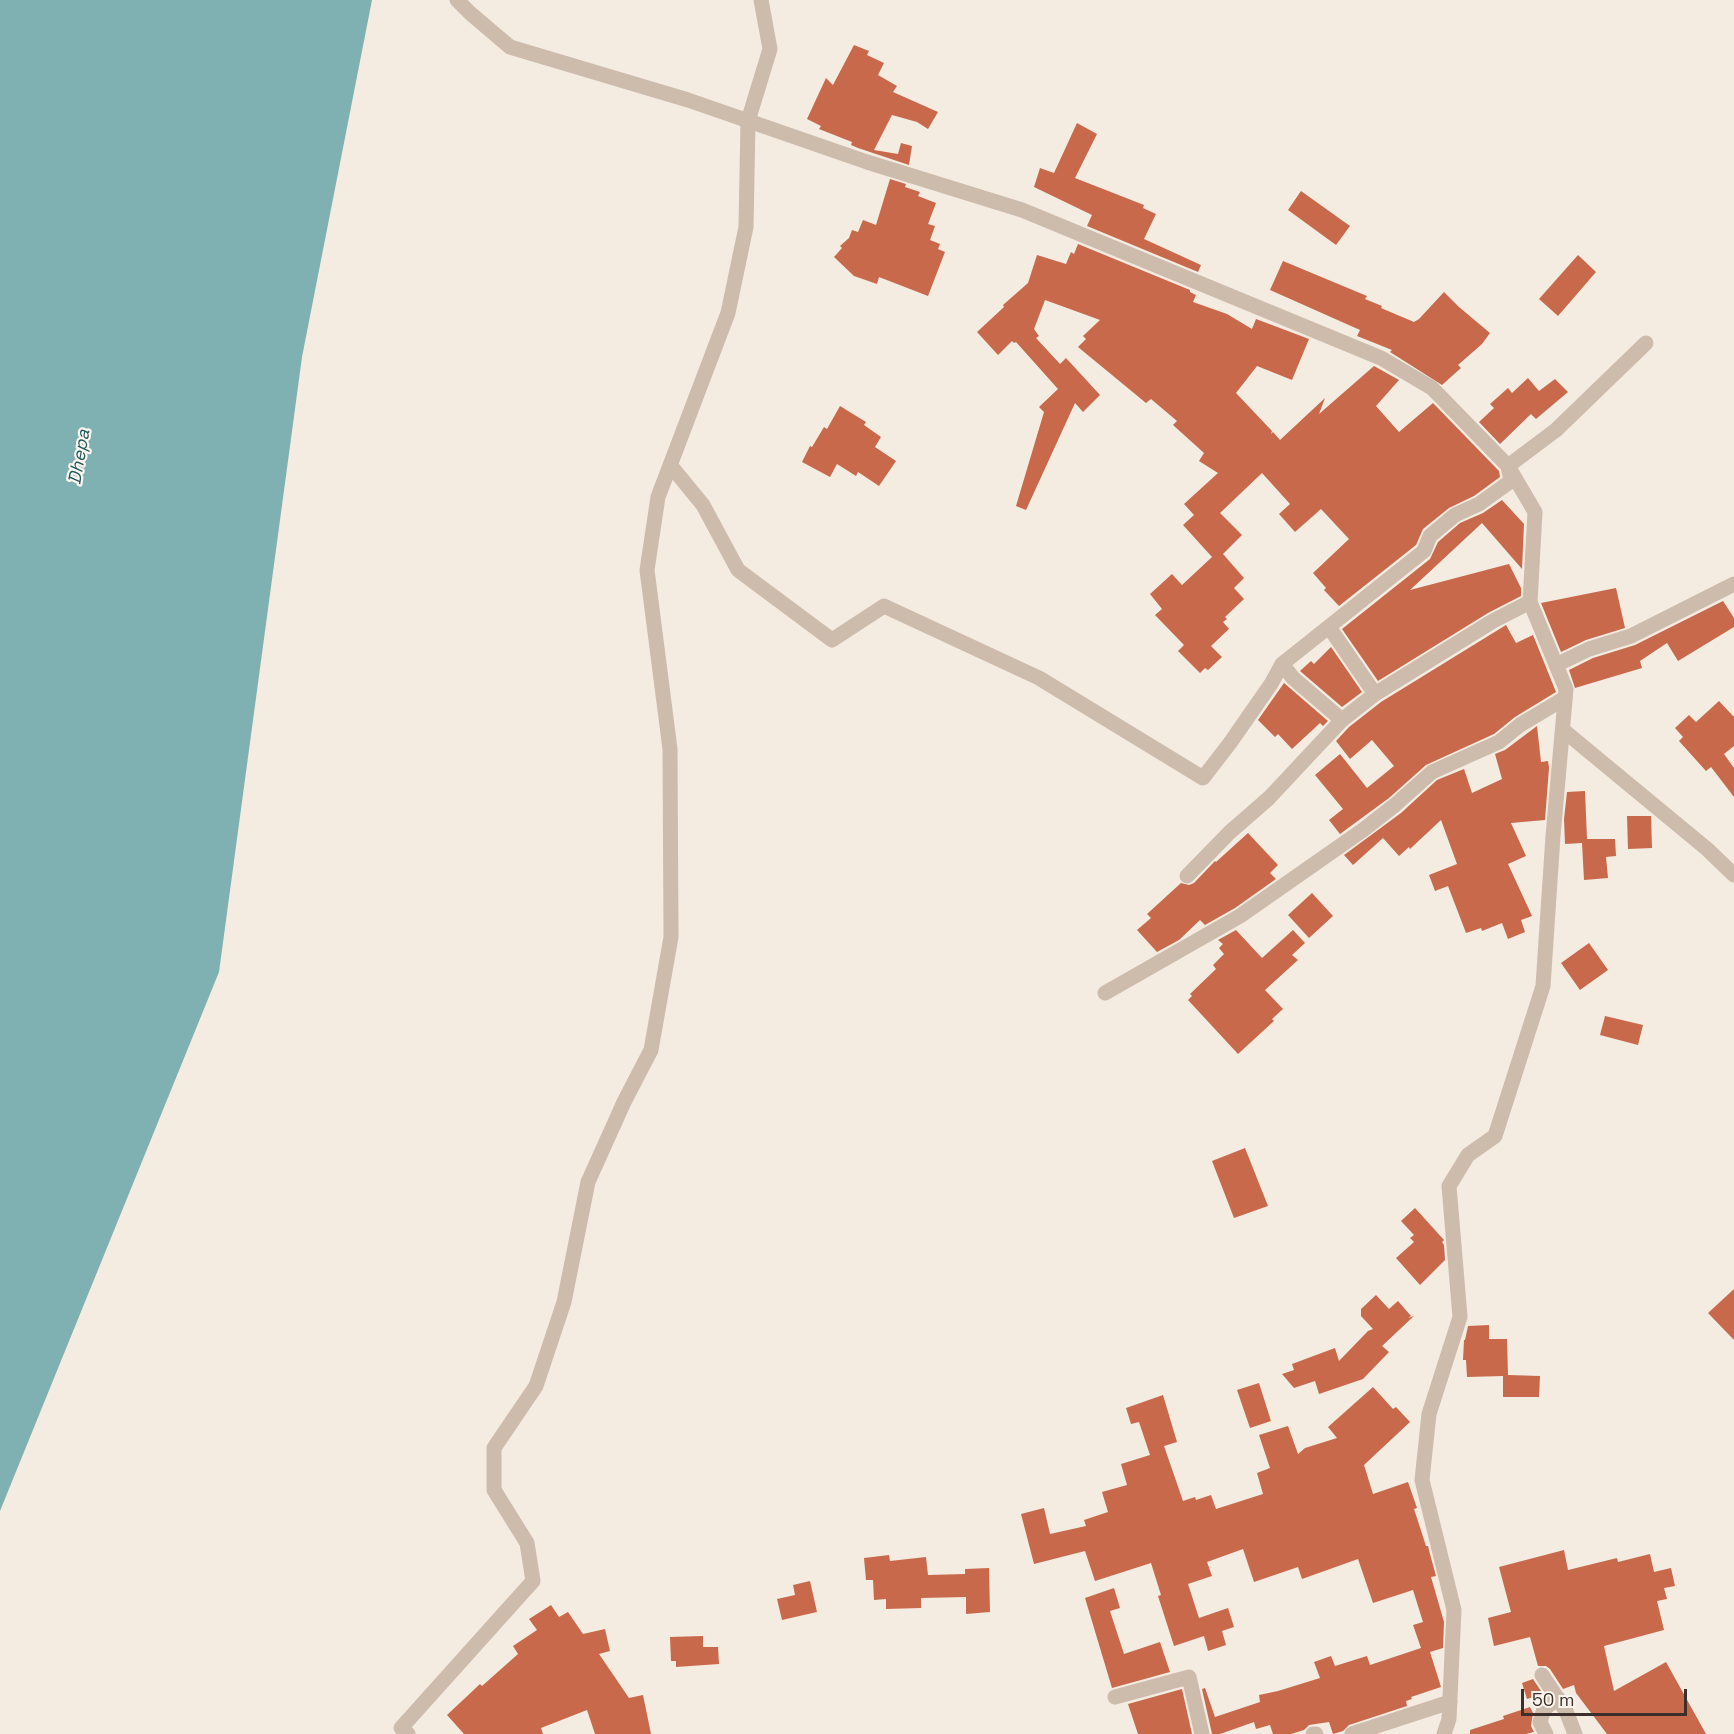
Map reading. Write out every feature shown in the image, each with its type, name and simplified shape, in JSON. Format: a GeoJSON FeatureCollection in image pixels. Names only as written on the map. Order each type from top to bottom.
{"type":"FeatureCollection","features":[{"type":"Feature","properties":{"kind":"street"},"geometry":{"type":"LineString","coordinates":[[457,0],[510,47],[688,100],[867,162],[1022,210],[1381,358],[1432,388],[1508,466],[1535,512],[1530,602],[1566,689],[1563,730],[1543,986],[1495,1136],[1468,1155],[1449,1186],[1460,1317],[1429,1414],[1422,1480],[1454,1610],[1449,1719],[1444,1734]]}},
{"type":"Feature","properties":{"kind":"street"},"geometry":{"type":"LineString","coordinates":[[408,1734],[401,1728],[533,1581],[527,1543],[494,1490],[494,1448],[536,1386],[564,1302],[588,1182],[624,1102],[651,1050],[671,937],[670,761],[647,570],[658,497],[728,313],[746,227],[748,121],[770,49],[761,0]]}},
{"type":"Feature","properties":{"kind":"street"},"geometry":{"type":"LineString","coordinates":[[1508,466],[1556,430],[1646,343]]}},
{"type":"Feature","properties":{"kind":"street"},"geometry":{"type":"LineString","coordinates":[[671,466],[703,505],[738,570],[832,640],[884,606],[1039,678],[1203,778],[1271,684],[1282,664],[1424,551],[1430,536],[1455,514],[1479,504],[1511,481],[1508,466]]}},
{"type":"Feature","properties":{"kind":"street"},"geometry":{"type":"LineString","coordinates":[[1556,665],[1589,650],[1631,636],[1734,584]]}},
{"type":"Feature","properties":{"kind":"street"},"geometry":{"type":"LineString","coordinates":[[1186,876],[1230,832],[1269,798],[1342,720],[1375,694],[1493,621],[1530,602]]}},
{"type":"Feature","properties":{"kind":"street"},"geometry":{"type":"LineString","coordinates":[[1329,627],[1375,694]]}},
{"type":"Feature","properties":{"kind":"street"},"geometry":{"type":"LineString","coordinates":[[1282,664],[1293,678],[1342,720]]}},
{"type":"Feature","properties":{"kind":"street"},"geometry":{"type":"LineString","coordinates":[[1106,993],[1240,916],[1363,830],[1432,772],[1499,742],[1520,725],[1565,698]]}},
{"type":"Feature","properties":{"kind":"street"},"geometry":{"type":"LineString","coordinates":[[1563,730],[1707,849],[1734,875]]}},
{"type":"Feature","properties":{"kind":"street"},"geometry":{"type":"LineString","coordinates":[[1542,1675],[1558,1698],[1575,1734]]}},
{"type":"Feature","properties":{"kind":"street"},"geometry":{"type":"LineString","coordinates":[[1115,1697],[1189,1677],[1202,1734]]}},
{"type":"Feature","properties":{"kind":"street"},"geometry":{"type":"LineString","coordinates":[[1546,1734],[1540,1722],[1544,1709],[1558,1698]]}},
{"type":"Feature","properties":{"kind":"street"},"geometry":{"type":"LineString","coordinates":[[1352,1734],[1450,1702]]}},
{"type":"Feature","properties":{"kind":"water","name":"Dhepa"},"geometry":{"type":"Polygon","coordinates":[[[0,0],[372,0],[302,357],[219,972],[0,1511],[0,0]]]}},
{"type":"Feature","properties":{"kind":"building"},"geometry":{"type":"Polygon","coordinates":[[[854,45],[869,51],[867,55],[884,63],[878,75],[897,86],[893,92],[938,112],[928,129],[917,122],[892,115],[874,150],[898,154],[901,143],[912,146],[909,165],[851,145],[852,142],[819,129],[821,126],[807,119],[826,78],[833,85],[854,45]]]}},
{"type":"Feature","properties":{"kind":"building"},"geometry":{"type":"Polygon","coordinates":[[[1077,123],[1097,134],[1075,178],[1144,205],[1143,208],[1156,214],[1144,239],[1201,265],[1198,272],[1087,226],[1092,215],[1034,187],[1040,168],[1054,173],[1077,123]]]}},
{"type":"Feature","properties":{"kind":"building"},"geometry":{"type":"Polygon","coordinates":[[[890,179],[906,184],[905,187],[920,192],[918,196],[936,203],[928,224],[935,226],[930,240],[940,244],[938,249],[945,252],[928,296],[879,277],[877,284],[854,276],[834,257],[842,248],[840,246],[849,238],[852,230],[858,232],[863,220],[876,225],[890,179]]]}},
{"type":"Feature","properties":{"kind":"building"},"geometry":{"type":"Polygon","coordinates":[[[1301,191],[1350,226],[1336,245],[1288,210],[1301,191]]]}},
{"type":"Feature","properties":{"kind":"building"},"geometry":{"type":"Polygon","coordinates":[[[1078,244],[1190,290],[1196,295],[1193,302],[1227,314],[1252,329],[1256,319],[1309,339],[1292,380],[1257,366],[1236,393],[1272,431],[1271,434],[1273,432],[1280,440],[1325,398],[1319,414],[1374,366],[1399,380],[1376,406],[1399,432],[1433,403],[1499,471],[1500,477],[1474,496],[1449,508],[1423,529],[1416,545],[1339,606],[1324,590],[1326,588],[1313,573],[1349,539],[1321,509],[1295,532],[1279,514],[1290,504],[1262,473],[1220,513],[1242,535],[1223,554],[1244,578],[1234,588],[1244,599],[1225,617],[1227,619],[1223,622],[1229,629],[1211,646],[1222,657],[1208,670],[1205,668],[1200,673],[1178,651],[1184,645],[1155,615],[1162,609],[1150,594],[1172,574],[1182,585],[1212,557],[1183,525],[1194,515],[1184,504],[1218,473],[1199,461],[1204,453],[1173,425],[1177,421],[1151,399],[1146,403],[1078,347],[1086,339],[1083,336],[1100,320],[1045,300],[1034,329],[1039,336],[1036,338],[1060,364],[1066,358],[1100,395],[1083,412],[1075,403],[1026,510],[1016,506],[1044,412],[1039,407],[1058,389],[1016,342],[1012,341],[998,355],[977,332],[1028,283],[1037,255],[1066,264],[1071,252],[1074,254],[1078,244]]]}},
{"type":"Feature","properties":{"kind":"building"},"geometry":{"type":"Polygon","coordinates":[[[1578,255],[1596,272],[1558,316],[1539,299],[1578,255]]]}},
{"type":"Feature","properties":{"kind":"building"},"geometry":{"type":"Polygon","coordinates":[[[1283,261],[1367,296],[1365,299],[1382,306],[1381,308],[1414,322],[1444,292],[1490,333],[1482,344],[1458,365],[1461,368],[1442,385],[1390,352],[1392,350],[1357,336],[1360,330],[1270,290],[1283,261]]]}},
{"type":"Feature","properties":{"kind":"building"},"geometry":{"type":"Polygon","coordinates":[[[1528,378],[1539,391],[1555,379],[1568,392],[1536,419],[1531,414],[1500,444],[1479,422],[1494,408],[1490,404],[1508,388],[1512,393],[1528,378]]]}},
{"type":"Feature","properties":{"kind":"building"},"geometry":{"type":"Polygon","coordinates":[[[840,406],[866,422],[864,425],[881,437],[875,447],[896,461],[879,486],[858,472],[856,476],[837,464],[830,477],[802,462],[810,446],[812,447],[824,427],[827,429],[840,406]]]}},
{"type":"Feature","properties":{"kind":"building"},"geometry":{"type":"Polygon","coordinates":[[[1502,500],[1524,524],[1522,569],[1482,523],[1410,590],[1509,564],[1521,588],[1521,596],[1488,613],[1378,681],[1342,629],[1430,559],[1438,542],[1460,523],[1483,513],[1502,500]]]}},
{"type":"Feature","properties":{"kind":"building"},"geometry":{"type":"Polygon","coordinates":[[[1616,588],[1625,628],[1586,640],[1561,652],[1541,603],[1616,588]]]}},
{"type":"Feature","properties":{"kind":"building"},"geometry":{"type":"Polygon","coordinates":[[[1723,601],[1734,618],[1734,627],[1678,661],[1667,643],[1640,661],[1642,668],[1575,688],[1569,670],[1593,658],[1635,645],[1723,601]]]}},
{"type":"Feature","properties":{"kind":"building"},"geometry":{"type":"Polygon","coordinates":[[[1506,625],[1516,643],[1533,635],[1556,692],[1515,717],[1494,734],[1426,765],[1389,798],[1340,834],[1329,820],[1343,809],[1315,775],[1340,754],[1367,788],[1394,766],[1372,740],[1350,759],[1336,741],[1349,727],[1381,702],[1506,625]]]}},
{"type":"Feature","properties":{"kind":"building"},"geometry":{"type":"Polygon","coordinates":[[[1331,647],[1362,692],[1342,707],[1300,671],[1311,661],[1314,664],[1331,647]]]}},
{"type":"Feature","properties":{"kind":"building"},"geometry":{"type":"Polygon","coordinates":[[[1284,683],[1328,721],[1323,726],[1320,723],[1292,749],[1278,734],[1275,737],[1258,720],[1284,683]]]}},
{"type":"Feature","properties":{"kind":"building"},"geometry":{"type":"Polygon","coordinates":[[[1719,701],[1734,717],[1734,746],[1724,754],[1734,768],[1734,797],[1711,767],[1706,771],[1679,741],[1683,737],[1675,728],[1689,715],[1696,722],[1719,701]]]}},
{"type":"Feature","properties":{"kind":"building"},"geometry":{"type":"Polygon","coordinates":[[[1537,726],[1541,762],[1548,761],[1549,768],[1545,820],[1511,823],[1526,856],[1508,864],[1532,916],[1521,920],[1525,932],[1508,939],[1502,923],[1482,931],[1481,928],[1466,933],[1448,886],[1435,891],[1429,875],[1457,864],[1441,820],[1410,849],[1409,847],[1399,856],[1383,838],[1353,865],[1344,855],[1401,813],[1437,780],[1464,769],[1472,793],[1502,779],[1495,754],[1505,750],[1537,726]]]}},
{"type":"Feature","properties":{"kind":"building"},"geometry":{"type":"Polygon","coordinates":[[[1585,791],[1587,839],[1615,839],[1616,856],[1606,857],[1608,878],[1584,880],[1582,843],[1565,844],[1564,819],[1567,792],[1585,791]]]}},
{"type":"Feature","properties":{"kind":"building"},"geometry":{"type":"Polygon","coordinates":[[[1627,816],[1651,816],[1652,848],[1628,849],[1627,816]]]}},
{"type":"Feature","properties":{"kind":"building"},"geometry":{"type":"Polygon","coordinates":[[[1248,833],[1278,865],[1270,873],[1276,879],[1235,908],[1205,925],[1200,920],[1179,940],[1157,952],[1137,930],[1151,918],[1147,914],[1181,883],[1189,885],[1194,883],[1215,861],[1248,833]]]}},
{"type":"Feature","properties":{"kind":"building"},"geometry":{"type":"Polygon","coordinates":[[[1312,893],[1333,916],[1309,938],[1288,915],[1312,893]]]}},
{"type":"Feature","properties":{"kind":"building"},"geometry":{"type":"Polygon","coordinates":[[[1236,930],[1262,958],[1293,930],[1305,943],[1292,955],[1298,960],[1265,990],[1283,1009],[1272,1019],[1274,1021],[1238,1054],[1188,1000],[1192,996],[1190,994],[1216,969],[1213,965],[1224,954],[1219,948],[1223,944],[1218,940],[1236,930]]]}},
{"type":"Feature","properties":{"kind":"building"},"geometry":{"type":"Polygon","coordinates":[[[1589,943],[1608,970],[1580,990],[1561,963],[1589,943]]]}},
{"type":"Feature","properties":{"kind":"building"},"geometry":{"type":"Polygon","coordinates":[[[1605,1016],[1643,1025],[1638,1045],[1600,1035],[1605,1016]]]}},
{"type":"Feature","properties":{"kind":"building"},"geometry":{"type":"Polygon","coordinates":[[[1245,1148],[1268,1206],[1234,1218],[1212,1161],[1245,1148]]]}},
{"type":"Feature","properties":{"kind":"building"},"geometry":{"type":"Polygon","coordinates":[[[1415,1208],[1444,1240],[1442,1242],[1445,1260],[1420,1285],[1396,1258],[1414,1242],[1410,1238],[1414,1235],[1401,1221],[1415,1208]]]}},
{"type":"Feature","properties":{"kind":"building"},"geometry":{"type":"Polygon","coordinates":[[[1734,1289],[1734,1340],[1708,1313],[1734,1289]]]}},
{"type":"Feature","properties":{"kind":"building"},"geometry":{"type":"Polygon","coordinates":[[[1376,1295],[1389,1309],[1398,1301],[1411,1316],[1408,1318],[1414,1316],[1382,1346],[1389,1352],[1363,1379],[1319,1394],[1315,1381],[1294,1388],[1282,1374],[1294,1370],[1292,1364],[1335,1348],[1339,1361],[1368,1331],[1373,1329],[1361,1316],[1361,1309],[1376,1295]]]}},
{"type":"Feature","properties":{"kind":"building"},"geometry":{"type":"Polygon","coordinates":[[[1489,1325],[1489,1339],[1507,1339],[1508,1375],[1540,1376],[1539,1397],[1503,1397],[1503,1376],[1467,1377],[1466,1360],[1463,1360],[1464,1340],[1468,1326],[1489,1325]]]}},
{"type":"Feature","properties":{"kind":"building"},"geometry":{"type":"Polygon","coordinates":[[[1259,1383],[1271,1421],[1250,1428],[1237,1390],[1259,1383]]]}},
{"type":"Feature","properties":{"kind":"building"},"geometry":{"type":"Polygon","coordinates":[[[1373,1387],[1393,1409],[1396,1407],[1410,1422],[1364,1465],[1373,1494],[1408,1482],[1417,1508],[1414,1509],[1436,1576],[1431,1577],[1444,1622],[1443,1648],[1430,1652],[1441,1687],[1411,1697],[1412,1699],[1406,1701],[1407,1706],[1349,1725],[1343,1731],[1333,1734],[1329,1722],[1309,1725],[1304,1730],[1291,1734],[1273,1734],[1270,1725],[1256,1729],[1254,1722],[1220,1734],[1212,1734],[1202,1689],[1205,1688],[1215,1717],[1260,1702],[1259,1695],[1320,1678],[1314,1662],[1331,1656],[1335,1666],[1367,1656],[1370,1665],[1421,1648],[1413,1625],[1423,1622],[1413,1590],[1373,1603],[1358,1559],[1302,1579],[1298,1567],[1254,1582],[1243,1549],[1207,1562],[1212,1576],[1188,1584],[1199,1618],[1228,1608],[1234,1627],[1222,1631],[1226,1645],[1208,1651],[1204,1636],[1174,1646],[1158,1596],[1161,1595],[1151,1563],[1095,1581],[1085,1551],[1034,1564],[1021,1514],[1044,1508],[1050,1534],[1086,1526],[1084,1520],[1108,1512],[1102,1492],[1127,1485],[1121,1464],[1150,1455],[1139,1422],[1131,1424],[1126,1408],[1163,1395],[1177,1442],[1164,1446],[1183,1501],[1211,1495],[1216,1509],[1263,1494],[1257,1473],[1270,1468],[1259,1435],[1288,1426],[1298,1454],[1305,1448],[1337,1438],[1328,1427],[1373,1387]]]}},
{"type":"Feature","properties":{"kind":"building"},"geometry":{"type":"Polygon","coordinates":[[[1564,1550],[1568,1570],[1617,1558],[1618,1562],[1650,1554],[1654,1572],[1671,1568],[1675,1586],[1664,1588],[1667,1599],[1657,1601],[1664,1630],[1604,1646],[1614,1691],[1666,1662],[1706,1734],[1607,1734],[1576,1693],[1574,1685],[1563,1689],[1550,1669],[1546,1666],[1538,1666],[1530,1637],[1494,1646],[1488,1618],[1511,1612],[1499,1567],[1564,1550]]]}},
{"type":"Feature","properties":{"kind":"building"},"geometry":{"type":"Polygon","coordinates":[[[889,1555],[890,1561],[926,1557],[928,1575],[965,1574],[965,1569],[989,1568],[990,1612],[966,1614],[966,1597],[921,1598],[921,1608],[886,1609],[886,1599],[874,1600],[873,1580],[866,1580],[864,1558],[889,1555]]]}},
{"type":"Feature","properties":{"kind":"building"},"geometry":{"type":"Polygon","coordinates":[[[810,1581],[817,1612],[782,1620],[777,1599],[795,1595],[793,1585],[810,1581]]]}},
{"type":"Feature","properties":{"kind":"building"},"geometry":{"type":"Polygon","coordinates":[[[1114,1588],[1120,1608],[1110,1611],[1124,1654],[1160,1642],[1170,1672],[1112,1688],[1085,1598],[1114,1588]]]}},
{"type":"Feature","properties":{"kind":"building"},"geometry":{"type":"Polygon","coordinates":[[[551,1605],[559,1617],[568,1612],[583,1634],[605,1629],[610,1651],[599,1654],[629,1698],[643,1695],[651,1734],[595,1734],[587,1710],[541,1728],[543,1734],[464,1734],[447,1715],[480,1684],[482,1686],[518,1654],[513,1646],[537,1630],[529,1619],[551,1605]]]}},
{"type":"Feature","properties":{"kind":"building"},"geometry":{"type":"Polygon","coordinates":[[[703,1636],[703,1647],[718,1647],[719,1664],[676,1667],[676,1661],[671,1661],[670,1637],[703,1636]]]}},
{"type":"Feature","properties":{"kind":"building"},"geometry":{"type":"Polygon","coordinates":[[[1533,1679],[1543,1694],[1527,1699],[1522,1683],[1533,1679]]]}},
{"type":"Feature","properties":{"kind":"building"},"geometry":{"type":"Polygon","coordinates":[[[1182,1689],[1192,1734],[1138,1734],[1128,1704],[1182,1689]]]}},
{"type":"Feature","properties":{"kind":"building"},"geometry":{"type":"Polygon","coordinates":[[[1530,1707],[1533,1713],[1531,1726],[1534,1732],[1470,1734],[1470,1730],[1504,1719],[1503,1716],[1530,1707]]]}}]}
